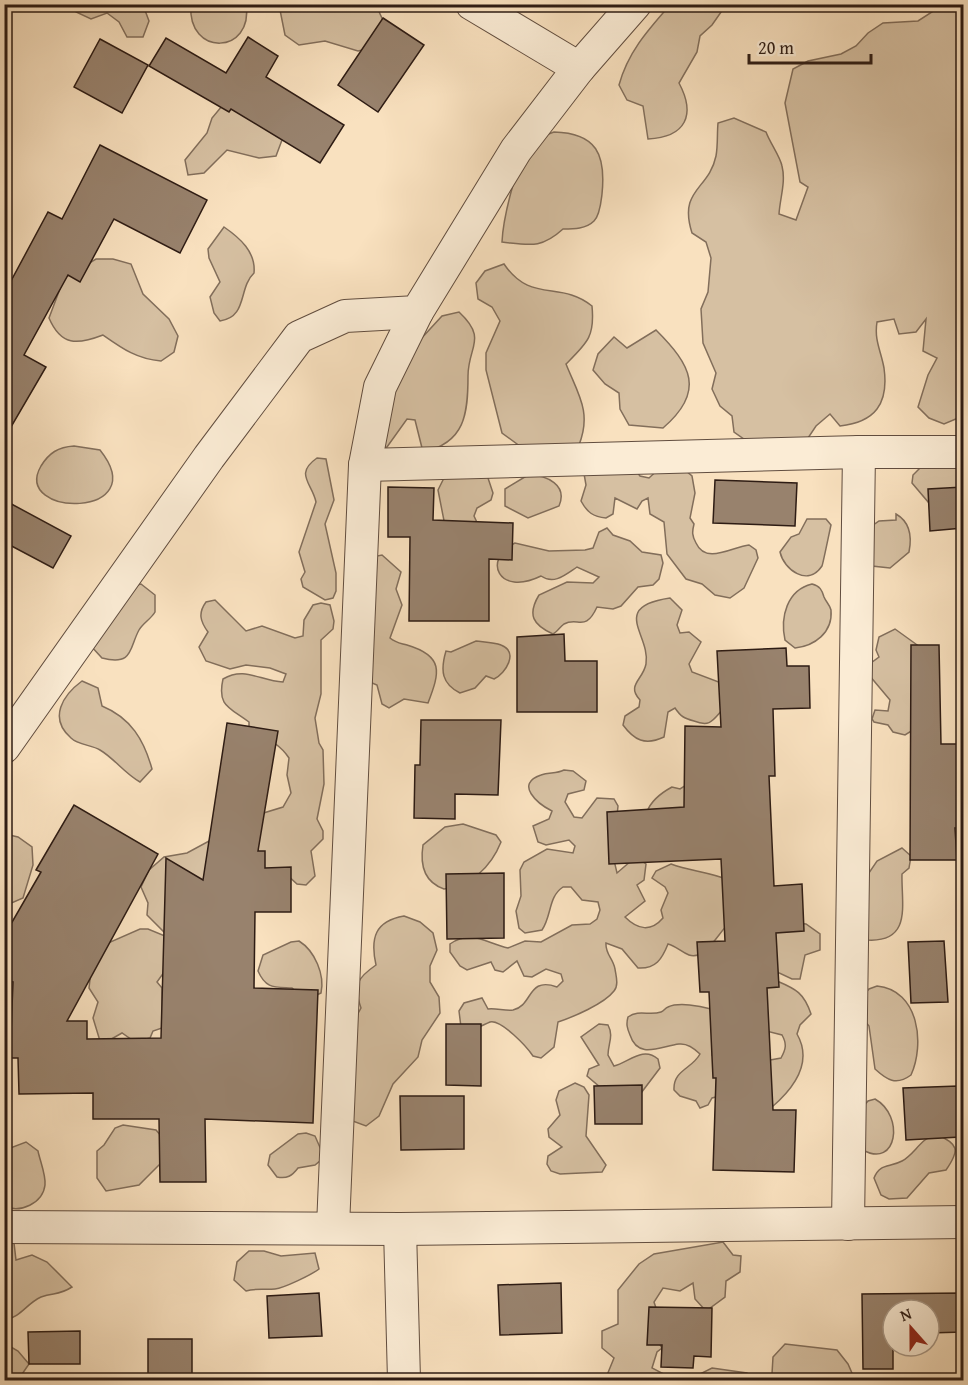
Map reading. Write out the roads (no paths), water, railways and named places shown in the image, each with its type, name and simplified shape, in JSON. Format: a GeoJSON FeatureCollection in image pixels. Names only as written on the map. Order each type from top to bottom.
{"type":"FeatureCollection","features":[{"type":"Feature","properties":{"kind":"street"},"geometry":{"type":"LineString","coordinates":[[472,4],[579,68]]}},
{"type":"Feature","properties":{"kind":"street"},"geometry":{"type":"LineString","coordinates":[[333,1227],[365,465],[380,387],[417,312],[516,150],[579,68],[635,4]]}},
{"type":"Feature","properties":{"kind":"street"},"geometry":{"type":"LineString","coordinates":[[4,747],[209,457],[299,337],[345,316],[417,312]]}},
{"type":"Feature","properties":{"kind":"street"},"geometry":{"type":"LineString","coordinates":[[365,465],[859,452],[963,452]]}},
{"type":"Feature","properties":{"kind":"street"},"geometry":{"type":"LineString","coordinates":[[848,1224],[859,452]]}},
{"type":"Feature","properties":{"kind":"street"},"geometry":{"type":"LineString","coordinates":[[4,1227],[400,1228],[963,1222]]}},
{"type":"Feature","properties":{"kind":"street"},"geometry":{"type":"LineString","coordinates":[[400,1228],[404,1380]]}}]}
